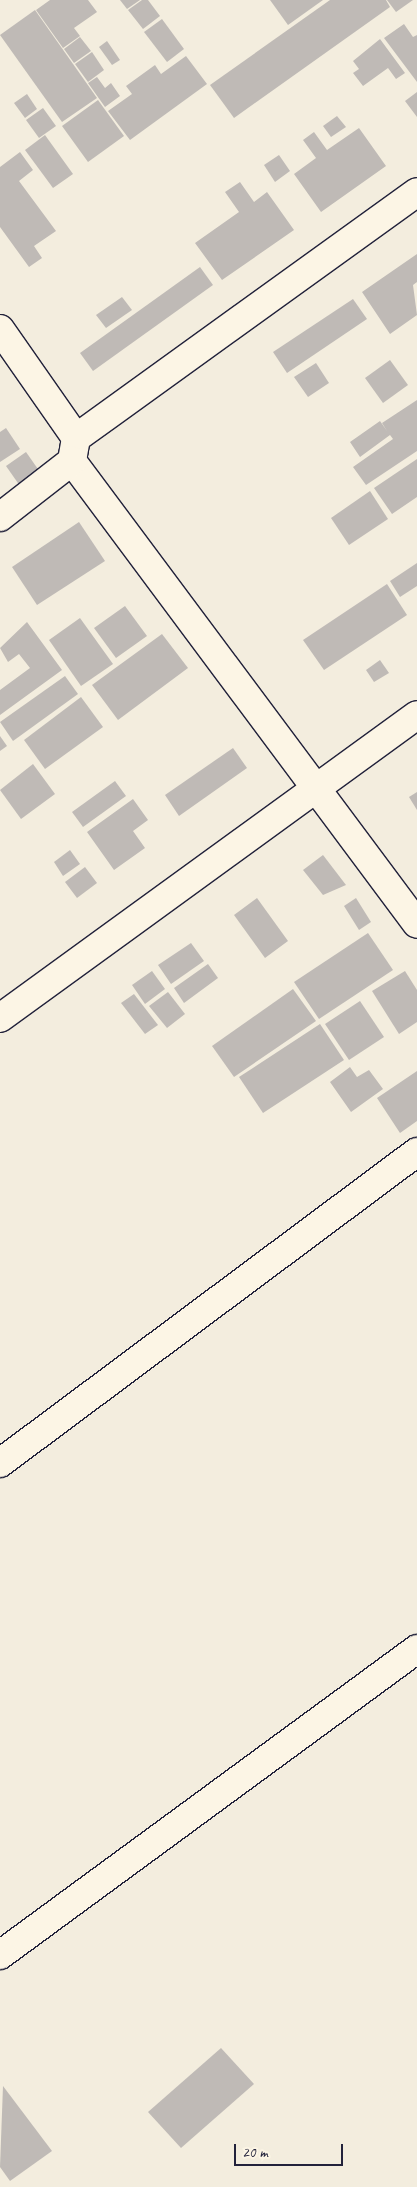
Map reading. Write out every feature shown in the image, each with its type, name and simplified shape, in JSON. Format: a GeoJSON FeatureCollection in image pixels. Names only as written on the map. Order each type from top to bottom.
{"type":"FeatureCollection","features":[{"type":"Feature","properties":{"kind":"street"},"geometry":{"type":"LineString","coordinates":[[0,517],[74,450],[417,192]]}},
{"type":"Feature","properties":{"kind":"street"},"geometry":{"type":"LineString","coordinates":[[0,329],[74,450],[417,924]]}},
{"type":"Feature","properties":{"kind":"street"},"geometry":{"type":"LineString","coordinates":[[0,1018],[316,786],[417,715]]}},
{"type":"Feature","properties":{"kind":"street"},"geometry":{"type":"LineString","coordinates":[[0,1463],[417,1152]]}},
{"type":"Feature","properties":{"kind":"street"},"geometry":{"type":"LineString","coordinates":[[0,1955],[417,1649]]}},
{"type":"Feature","properties":{"kind":"building"},"geometry":{"type":"Polygon","coordinates":[[[50,0],[88,0],[97,12],[74,28],[80,36],[63,48],[36,10],[50,0]]]}},
{"type":"Feature","properties":{"kind":"building"},"geometry":{"type":"Polygon","coordinates":[[[120,0],[140,0],[127,9],[120,0]]]}},
{"type":"Feature","properties":{"kind":"building"},"geometry":{"type":"Polygon","coordinates":[[[142,0],[148,0],[160,16],[143,29],[128,10],[142,0]]]}},
{"type":"Feature","properties":{"kind":"building"},"geometry":{"type":"Polygon","coordinates":[[[270,0],[323,0],[288,25],[270,0]]]}},
{"type":"Feature","properties":{"kind":"building"},"geometry":{"type":"Polygon","coordinates":[[[330,0],[386,0],[390,7],[234,118],[210,85],[330,0]]]}},
{"type":"Feature","properties":{"kind":"building"},"geometry":{"type":"Polygon","coordinates":[[[387,0],[413,0],[396,12],[387,0]]]}},
{"type":"Feature","properties":{"kind":"building"},"geometry":{"type":"Polygon","coordinates":[[[35,10],[97,98],[62,122],[0,35],[35,10]]]}},
{"type":"Feature","properties":{"kind":"building"},"geometry":{"type":"Polygon","coordinates":[[[162,19],[184,49],[167,62],[144,32],[162,19]]]}},
{"type":"Feature","properties":{"kind":"building"},"geometry":{"type":"Polygon","coordinates":[[[404,24],[413,37],[417,35],[417,82],[384,38],[404,24]]]}},
{"type":"Feature","properties":{"kind":"building"},"geometry":{"type":"Polygon","coordinates":[[[80,37],[91,51],[74,63],[64,49],[80,37]]]}},
{"type":"Feature","properties":{"kind":"building"},"geometry":{"type":"Polygon","coordinates":[[[380,39],[405,73],[396,79],[388,68],[363,86],[353,73],[359,69],[353,61],[380,39]]]}},
{"type":"Feature","properties":{"kind":"building"},"geometry":{"type":"Polygon","coordinates":[[[107,41],[120,60],[112,65],[99,47],[107,41]]]}},
{"type":"Feature","properties":{"kind":"building"},"geometry":{"type":"Polygon","coordinates":[[[92,52],[104,70],[88,82],[75,64],[92,52]]]}},
{"type":"Feature","properties":{"kind":"building"},"geometry":{"type":"Polygon","coordinates":[[[186,56],[207,84],[130,140],[108,111],[132,94],[126,86],[155,65],[161,74],[186,56]]]}},
{"type":"Feature","properties":{"kind":"building"},"geometry":{"type":"Polygon","coordinates":[[[97,77],[105,88],[111,83],[120,96],[105,107],[88,83],[97,77]]]}},
{"type":"Feature","properties":{"kind":"building"},"geometry":{"type":"Polygon","coordinates":[[[417,92],[417,117],[405,101],[417,92]]]}},
{"type":"Feature","properties":{"kind":"building"},"geometry":{"type":"Polygon","coordinates":[[[27,94],[37,109],[25,118],[14,103],[27,94]]]}},
{"type":"Feature","properties":{"kind":"building"},"geometry":{"type":"Polygon","coordinates":[[[98,100],[124,136],[88,162],[62,126],[98,100]]]}},
{"type":"Feature","properties":{"kind":"building"},"geometry":{"type":"Polygon","coordinates":[[[43,108],[56,126],[39,138],[26,120],[43,108]]]}},
{"type":"Feature","properties":{"kind":"building"},"geometry":{"type":"Polygon","coordinates":[[[337,116],[346,127],[331,137],[323,126],[337,116]]]}},
{"type":"Feature","properties":{"kind":"building"},"geometry":{"type":"Polygon","coordinates":[[[359,128],[386,166],[321,212],[294,174],[316,158],[303,140],[314,132],[327,150],[359,128]]]}},
{"type":"Feature","properties":{"kind":"building"},"geometry":{"type":"Polygon","coordinates":[[[45,135],[73,174],[53,188],[25,150],[45,135]]]}},
{"type":"Feature","properties":{"kind":"building"},"geometry":{"type":"Polygon","coordinates":[[[20,152],[33,170],[19,181],[56,231],[34,246],[42,258],[29,267],[0,227],[0,167],[20,152]]]}},
{"type":"Feature","properties":{"kind":"building"},"geometry":{"type":"Polygon","coordinates":[[[279,155],[290,171],[275,182],[264,165],[279,155]]]}},
{"type":"Feature","properties":{"kind":"building"},"geometry":{"type":"Polygon","coordinates":[[[240,182],[254,202],[267,192],[294,230],[222,280],[195,243],[239,212],[225,192],[240,182]]]}},
{"type":"Feature","properties":{"kind":"building"},"geometry":{"type":"Polygon","coordinates":[[[417,254],[417,282],[413,285],[417,315],[390,334],[362,292],[417,254]]]}},
{"type":"Feature","properties":{"kind":"building"},"geometry":{"type":"Polygon","coordinates":[[[200,267],[213,285],[93,371],[80,353],[200,267]]]}},
{"type":"Feature","properties":{"kind":"building"},"geometry":{"type":"Polygon","coordinates":[[[122,297],[132,310],[106,328],[96,315],[122,297]]]}},
{"type":"Feature","properties":{"kind":"building"},"geometry":{"type":"Polygon","coordinates":[[[353,299],[367,319],[287,373],[273,352],[353,299]]]}},
{"type":"Feature","properties":{"kind":"building"},"geometry":{"type":"Polygon","coordinates":[[[390,360],[408,385],[383,403],[365,378],[390,360]]]}},
{"type":"Feature","properties":{"kind":"building"},"geometry":{"type":"Polygon","coordinates":[[[316,363],[329,383],[308,397],[294,377],[316,363]]]}},
{"type":"Feature","properties":{"kind":"building"},"geometry":{"type":"Polygon","coordinates":[[[417,400],[417,451],[366,485],[353,467],[393,439],[390,435],[360,457],[350,442],[380,421],[387,431],[382,423],[417,400]]]}},
{"type":"Feature","properties":{"kind":"building"},"geometry":{"type":"Polygon","coordinates":[[[6,428],[20,449],[0,462],[0,432],[6,428]]]}},
{"type":"Feature","properties":{"kind":"building"},"geometry":{"type":"Polygon","coordinates":[[[26,452],[40,472],[20,486],[6,466],[26,452]]]}},
{"type":"Feature","properties":{"kind":"building"},"geometry":{"type":"Polygon","coordinates":[[[417,459],[417,497],[392,514],[374,488],[417,459]]]}},
{"type":"Feature","properties":{"kind":"building"},"geometry":{"type":"Polygon","coordinates":[[[370,491],[388,519],[349,545],[331,518],[370,491]]]}},
{"type":"Feature","properties":{"kind":"building"},"geometry":{"type":"Polygon","coordinates":[[[79,522],[105,561],[37,605],[12,567],[79,522]]]}},
{"type":"Feature","properties":{"kind":"building"},"geometry":{"type":"Polygon","coordinates":[[[417,563],[417,586],[400,597],[390,581],[417,563]]]}},
{"type":"Feature","properties":{"kind":"building"},"geometry":{"type":"Polygon","coordinates":[[[387,584],[407,615],[324,670],[303,640],[387,584]]]}},
{"type":"Feature","properties":{"kind":"building"},"geometry":{"type":"Polygon","coordinates":[[[125,606],[147,636],[116,658],[94,628],[125,606]]]}},
{"type":"Feature","properties":{"kind":"building"},"geometry":{"type":"Polygon","coordinates":[[[80,618],[113,664],[81,686],[49,640],[80,618]]]}},
{"type":"Feature","properties":{"kind":"building"},"geometry":{"type":"Polygon","coordinates":[[[27,622],[62,670],[0,715],[0,690],[30,668],[19,654],[8,662],[0,648],[27,622]]]}},
{"type":"Feature","properties":{"kind":"building"},"geometry":{"type":"Polygon","coordinates":[[[162,634],[188,668],[118,720],[92,685],[162,634]]]}},
{"type":"Feature","properties":{"kind":"building"},"geometry":{"type":"Polygon","coordinates":[[[380,660],[389,673],[374,682],[366,670],[380,660]]]}},
{"type":"Feature","properties":{"kind":"building"},"geometry":{"type":"Polygon","coordinates":[[[65,676],[78,694],[13,741],[0,722],[65,676]]]}},
{"type":"Feature","properties":{"kind":"building"},"geometry":{"type":"Polygon","coordinates":[[[81,697],[103,727],[45,769],[24,740],[81,697]]]}},
{"type":"Feature","properties":{"kind":"building"},"geometry":{"type":"Polygon","coordinates":[[[0,736],[7,746],[0,751],[0,736]]]}},
{"type":"Feature","properties":{"kind":"building"},"geometry":{"type":"Polygon","coordinates":[[[233,748],[247,768],[179,816],[165,795],[233,748]]]}},
{"type":"Feature","properties":{"kind":"building"},"geometry":{"type":"Polygon","coordinates":[[[33,764],[55,794],[21,819],[0,790],[33,764]]]}},
{"type":"Feature","properties":{"kind":"building"},"geometry":{"type":"Polygon","coordinates":[[[115,781],[126,796],[83,827],[72,812],[115,781]]]}},
{"type":"Feature","properties":{"kind":"building"},"geometry":{"type":"Polygon","coordinates":[[[417,792],[417,810],[409,797],[417,792]]]}},
{"type":"Feature","properties":{"kind":"building"},"geometry":{"type":"Polygon","coordinates":[[[133,799],[148,820],[133,831],[145,848],[114,870],[87,832],[133,799]]]}},
{"type":"Feature","properties":{"kind":"building"},"geometry":{"type":"Polygon","coordinates":[[[70,850],[80,864],[63,876],[54,862],[70,850]]]}},
{"type":"Feature","properties":{"kind":"building"},"geometry":{"type":"Polygon","coordinates":[[[323,855],[346,885],[323,895],[303,870],[323,855]]]}},
{"type":"Feature","properties":{"kind":"building"},"geometry":{"type":"Polygon","coordinates":[[[85,867],[97,883],[77,898],[65,882],[85,867]]]}},
{"type":"Feature","properties":{"kind":"building"},"geometry":{"type":"Polygon","coordinates":[[[257,898],[288,941],[265,958],[234,915],[257,898]]]}},
{"type":"Feature","properties":{"kind":"building"},"geometry":{"type":"Polygon","coordinates":[[[356,898],[371,922],[359,930],[344,906],[356,898]]]}},
{"type":"Feature","properties":{"kind":"building"},"geometry":{"type":"Polygon","coordinates":[[[368,933],[393,970],[319,1019],[294,982],[368,933]]]}},
{"type":"Feature","properties":{"kind":"building"},"geometry":{"type":"Polygon","coordinates":[[[191,943],[204,961],[171,984],[158,965],[191,943]]]}},
{"type":"Feature","properties":{"kind":"building"},"geometry":{"type":"Polygon","coordinates":[[[208,964],[218,978],[184,1003],[174,988],[208,964]]]}},
{"type":"Feature","properties":{"kind":"building"},"geometry":{"type":"Polygon","coordinates":[[[152,971],[165,989],[145,1004],[132,985],[152,971]]]}},
{"type":"Feature","properties":{"kind":"building"},"geometry":{"type":"Polygon","coordinates":[[[405,971],[417,990],[417,1022],[399,1034],[372,991],[405,971]]]}},
{"type":"Feature","properties":{"kind":"building"},"geometry":{"type":"Polygon","coordinates":[[[293,989],[316,1021],[234,1077],[212,1046],[293,989]]]}},
{"type":"Feature","properties":{"kind":"building"},"geometry":{"type":"Polygon","coordinates":[[[168,992],[185,1014],[167,1028],[149,1006],[168,992]]]}},
{"type":"Feature","properties":{"kind":"building"},"geometry":{"type":"Polygon","coordinates":[[[134,994],[158,1025],[145,1034],[121,1003],[134,994]]]}},
{"type":"Feature","properties":{"kind":"building"},"geometry":{"type":"Polygon","coordinates":[[[360,1001],[384,1037],[349,1060],[325,1024],[360,1001]]]}},
{"type":"Feature","properties":{"kind":"building"},"geometry":{"type":"Polygon","coordinates":[[[320,1024],[344,1060],[263,1113],[239,1077],[320,1024]]]}},
{"type":"Feature","properties":{"kind":"building"},"geometry":{"type":"Polygon","coordinates":[[[350,1067],[357,1077],[369,1070],[383,1089],[351,1112],[330,1082],[350,1067]]]}},
{"type":"Feature","properties":{"kind":"building"},"geometry":{"type":"Polygon","coordinates":[[[417,1071],[417,1121],[400,1133],[377,1098],[417,1071]]]}},
{"type":"Feature","properties":{"kind":"building"},"geometry":{"type":"Polygon","coordinates":[[[221,2048],[254,2084],[181,2148],[148,2112],[221,2048]]]}},
{"type":"Feature","properties":{"kind":"building"},"geometry":{"type":"Polygon","coordinates":[[[3,2086],[52,2151],[10,2181],[0,2167],[3,2086]]]}}]}
